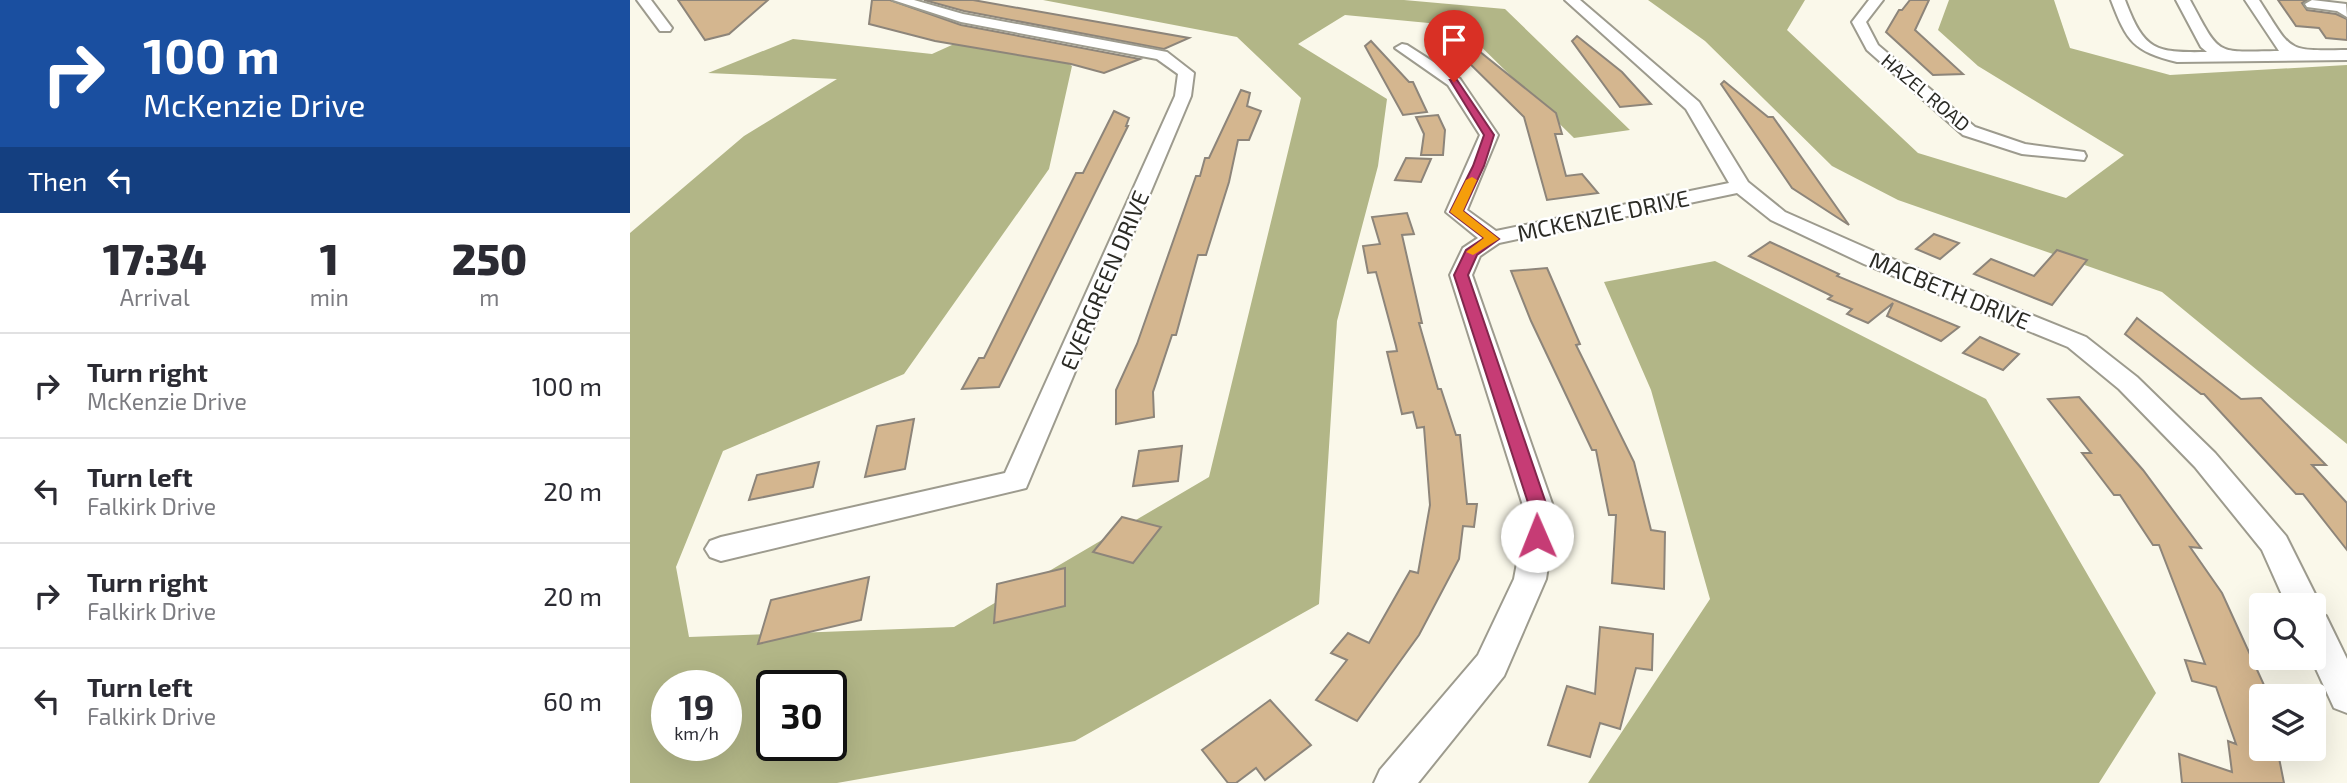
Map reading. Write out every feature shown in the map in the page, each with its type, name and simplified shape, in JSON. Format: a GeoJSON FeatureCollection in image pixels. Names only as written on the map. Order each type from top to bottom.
{"type":"FeatureCollection","features":[{"type":"Feature","properties":{"kind":"street"},"geometry":{"type":"LineString","coordinates":[[644,0],[665,28]]}},
{"type":"Feature","properties":{"kind":"street","name":"EVERGREEN DRIVE"},"geometry":{"type":"LineString","coordinates":[[721,549],[1016,481],[1183,96],[1186,73],[1161,55],[961,18],[900,0]]}},
{"type":"Feature","properties":{"kind":"street","name":"MACBETH DRIVE"},"geometry":{"type":"LineString","coordinates":[[1572,0],[1693,106],[1741,186],[1779,216],[1872,259],[2077,342],[2128,383],[2205,460],[2275,544],[2298,593]]}},
{"type":"Feature","properties":{"kind":"street","name":"HAZEL ROAD"},"geometry":{"type":"LineString","coordinates":[[1875,0],[1859,22],[1872,47],[1969,131],[2022,149],[2077,156]]}},
{"type":"Feature","properties":{"kind":"street"},"geometry":{"type":"LineString","coordinates":[[2118,0],[2133,41],[2151,52],[2176,57],[2347,55]]}},
{"type":"Feature","properties":{"kind":"street"},"geometry":{"type":"LineString","coordinates":[[2183,0],[2208,47],[2227,56]]}},
{"type":"Feature","properties":{"kind":"street"},"geometry":{"type":"LineString","coordinates":[[2252,0],[2282,47],[2298,56]]}},
{"type":"Feature","properties":{"kind":"street"},"geometry":{"type":"LineString","coordinates":[[2312,4],[2341,7],[2347,13]]}},
{"type":"Feature","properties":{"kind":"street"},"geometry":{"type":"LineString","coordinates":[[1402,48],[1454,82],[1489,135],[1478,166],[1456,212],[1492,239]]}},
{"type":"Feature","properties":{"kind":"street","name":"MCKENZIE DRIVE"},"geometry":{"type":"LineString","coordinates":[[1394,783],[1491,665],[1530,579],[1541,515],[1461,275],[1471,253],[1492,239],[1741,186]]}},
{"type":"Feature","properties":{"kind":"street"},"geometry":{"type":"LineString","coordinates":[[2326,652],[2347,697]]}},
{"type":"Feature","properties":{"kind":"green space"},"geometry":{"type":"Polygon","coordinates":[[[1043,0],[1404,0],[1505,9],[1630,130],[1574,138],[1460,26],[1345,15],[1298,44],[1387,99],[1378,166],[1337,321],[1319,604],[1075,741],[837,783],[630,783],[630,233],[744,136],[837,79],[708,73],[793,39],[932,54],[974,35],[1038,43],[1072,66],[1049,169],[904,374],[723,451],[676,567],[689,637],[954,627],[1209,477],[1301,98],[1237,37],[1043,0]]]}},
{"type":"Feature","properties":{"kind":"green space"},"geometry":{"type":"Polygon","coordinates":[[[1648,0],[1805,0],[1787,30],[1918,153],[2066,198],[2124,155],[1978,66],[1938,30],[1949,0],[2054,0],[2070,48],[2170,75],[2347,65],[2347,444],[2162,292],[1898,200],[1832,166],[1705,41],[1648,0]]]}},
{"type":"Feature","properties":{"kind":"green space"},"geometry":{"type":"Polygon","coordinates":[[[1715,261],[1986,399],[2156,693],[2099,783],[1588,783],[1710,599],[1651,390],[1604,282],[1715,261]]]}},
{"type":"Feature","properties":{"kind":"building"},"geometry":{"type":"Polygon","coordinates":[[[678,0],[768,0],[729,34],[705,40],[678,0]]]}},
{"type":"Feature","properties":{"kind":"building"},"geometry":{"type":"Polygon","coordinates":[[[872,0],[890,0],[961,25],[1140,59],[1104,73],[1071,64],[935,41],[869,24],[872,0]]]}},
{"type":"Feature","properties":{"kind":"building"},"geometry":{"type":"Polygon","coordinates":[[[924,0],[973,0],[1189,38],[1164,49],[964,11],[924,0]]]}},
{"type":"Feature","properties":{"kind":"building"},"geometry":{"type":"Polygon","coordinates":[[[1910,0],[1929,0],[1915,30],[1963,74],[1933,75],[1886,32],[1899,10],[1910,0]]]}},
{"type":"Feature","properties":{"kind":"building"},"geometry":{"type":"Polygon","coordinates":[[[2278,0],[2307,0],[2302,3],[2307,10],[2336,14],[2347,19],[2347,40],[2326,38],[2319,28],[2296,26],[2278,0]]]}},
{"type":"Feature","properties":{"kind":"building"},"geometry":{"type":"Polygon","coordinates":[[[1577,36],[1622,72],[1651,104],[1620,107],[1572,41],[1577,36]]]}},
{"type":"Feature","properties":{"kind":"building"},"geometry":{"type":"Polygon","coordinates":[[[1371,41],[1409,82],[1413,82],[1427,112],[1403,115],[1365,46],[1371,41]]]}},
{"type":"Feature","properties":{"kind":"building"},"geometry":{"type":"Polygon","coordinates":[[[1474,47],[1556,113],[1562,134],[1555,134],[1566,176],[1582,174],[1598,193],[1547,200],[1524,117],[1464,58],[1474,47]]]}},
{"type":"Feature","properties":{"kind":"building"},"geometry":{"type":"Polygon","coordinates":[[[1724,81],[1768,117],[1773,117],[1849,225],[1792,188],[1721,84],[1724,81]]]}},
{"type":"Feature","properties":{"kind":"building"},"geometry":{"type":"Polygon","coordinates":[[[1241,90],[1250,93],[1247,106],[1261,111],[1249,140],[1238,140],[1229,182],[1206,255],[1198,255],[1176,335],[1172,335],[1153,392],[1154,417],[1116,424],[1116,390],[1137,344],[1196,176],[1200,176],[1205,158],[1209,158],[1241,90]]]}},
{"type":"Feature","properties":{"kind":"building"},"geometry":{"type":"Polygon","coordinates":[[[1114,111],[1129,118],[1128,126],[999,387],[962,389],[979,358],[984,358],[1076,173],[1083,173],[1114,111]]]}},
{"type":"Feature","properties":{"kind":"building"},"geometry":{"type":"Polygon","coordinates":[[[1438,115],[1445,130],[1443,155],[1421,155],[1424,134],[1416,117],[1438,115]]]}},
{"type":"Feature","properties":{"kind":"building"},"geometry":{"type":"Polygon","coordinates":[[[1406,158],[1431,159],[1421,182],[1395,180],[1406,158]]]}},
{"type":"Feature","properties":{"kind":"building"},"geometry":{"type":"Polygon","coordinates":[[[1407,213],[1414,234],[1402,235],[1422,323],[1419,323],[1438,389],[1441,389],[1456,435],[1460,435],[1467,504],[1477,504],[1474,527],[1463,526],[1459,559],[1419,635],[1357,721],[1316,700],[1347,660],[1331,653],[1348,633],[1369,643],[1410,571],[1418,573],[1430,505],[1424,427],[1417,428],[1413,412],[1402,414],[1387,352],[1397,351],[1396,346],[1376,272],[1368,273],[1363,246],[1380,244],[1372,217],[1407,213]]]}},
{"type":"Feature","properties":{"kind":"building"},"geometry":{"type":"Polygon","coordinates":[[[1934,234],[1959,243],[1940,259],[1916,249],[1934,234]]]}},
{"type":"Feature","properties":{"kind":"building"},"geometry":{"type":"Polygon","coordinates":[[[1770,242],[1839,274],[1837,276],[1959,327],[1941,341],[1887,316],[1893,303],[1868,323],[1847,314],[1852,309],[1828,299],[1832,296],[1749,256],[1770,242]]]}},
{"type":"Feature","properties":{"kind":"building"},"geometry":{"type":"Polygon","coordinates":[[[2057,250],[2087,260],[2052,305],[1974,274],[1991,259],[2034,276],[2057,250]]]}},
{"type":"Feature","properties":{"kind":"building"},"geometry":{"type":"Polygon","coordinates":[[[1547,268],[1580,344],[1576,345],[1634,462],[1651,530],[1665,532],[1664,589],[1612,583],[1616,515],[1609,515],[1596,450],[1592,450],[1531,321],[1511,271],[1547,268]]]}},
{"type":"Feature","properties":{"kind":"building"},"geometry":{"type":"Polygon","coordinates":[[[2137,318],[2241,399],[2261,398],[2326,465],[2312,465],[2347,503],[2347,550],[2303,494],[2296,494],[2204,394],[2125,334],[2137,318]]]}},
{"type":"Feature","properties":{"kind":"building"},"geometry":{"type":"Polygon","coordinates":[[[1980,337],[2019,354],[2003,370],[1963,353],[1980,337]]]}},
{"type":"Feature","properties":{"kind":"building"},"geometry":{"type":"Polygon","coordinates":[[[2079,397],[2143,470],[2201,548],[2190,547],[2222,593],[2249,652],[2249,670],[2257,670],[2264,684],[2249,684],[2249,761],[2280,761],[2284,783],[2182,783],[2179,754],[2232,772],[2228,741],[2236,744],[2216,687],[2192,681],[2185,660],[2205,664],[2159,545],[2153,545],[2120,495],[2114,495],[2082,453],[2091,453],[2048,399],[2079,397]]]}},
{"type":"Feature","properties":{"kind":"building"},"geometry":{"type":"Polygon","coordinates":[[[914,419],[905,469],[865,477],[877,426],[914,419]]]}},
{"type":"Feature","properties":{"kind":"building"},"geometry":{"type":"Polygon","coordinates":[[[1182,446],[1178,481],[1133,486],[1139,451],[1182,446]]]}},
{"type":"Feature","properties":{"kind":"building"},"geometry":{"type":"Polygon","coordinates":[[[819,462],[813,487],[749,500],[757,475],[819,462]]]}},
{"type":"Feature","properties":{"kind":"building"},"geometry":{"type":"Polygon","coordinates":[[[1122,517],[1161,527],[1133,563],[1093,552],[1122,517]]]}},
{"type":"Feature","properties":{"kind":"building"},"geometry":{"type":"Polygon","coordinates":[[[1065,568],[1065,606],[994,623],[997,584],[1065,568]]]}},
{"type":"Feature","properties":{"kind":"building"},"geometry":{"type":"Polygon","coordinates":[[[869,577],[861,620],[758,644],[771,600],[869,577]]]}},
{"type":"Feature","properties":{"kind":"building"},"geometry":{"type":"Polygon","coordinates":[[[1600,627],[1653,634],[1652,670],[1636,668],[1620,729],[1600,723],[1590,757],[1548,745],[1567,686],[1595,694],[1600,627]]]}},
{"type":"Feature","properties":{"kind":"building"},"geometry":{"type":"Polygon","coordinates":[[[1270,700],[1311,745],[1265,780],[1256,768],[1236,783],[1228,783],[1202,750],[1270,700]]]}},
{"type":"Feature","properties":{"kind":"slow traffic"},"geometry":{"type":"LineString","coordinates":[[1472,180],[1456,212],[1492,239],[1473,252]]}},
{"type":"Feature","properties":{"kind":"route"},"geometry":{"type":"LineString","coordinates":[[1454,82],[1489,135],[1478,166],[1456,212],[1492,239],[1471,253],[1461,275],[1541,515],[1537,536]]}}]}
